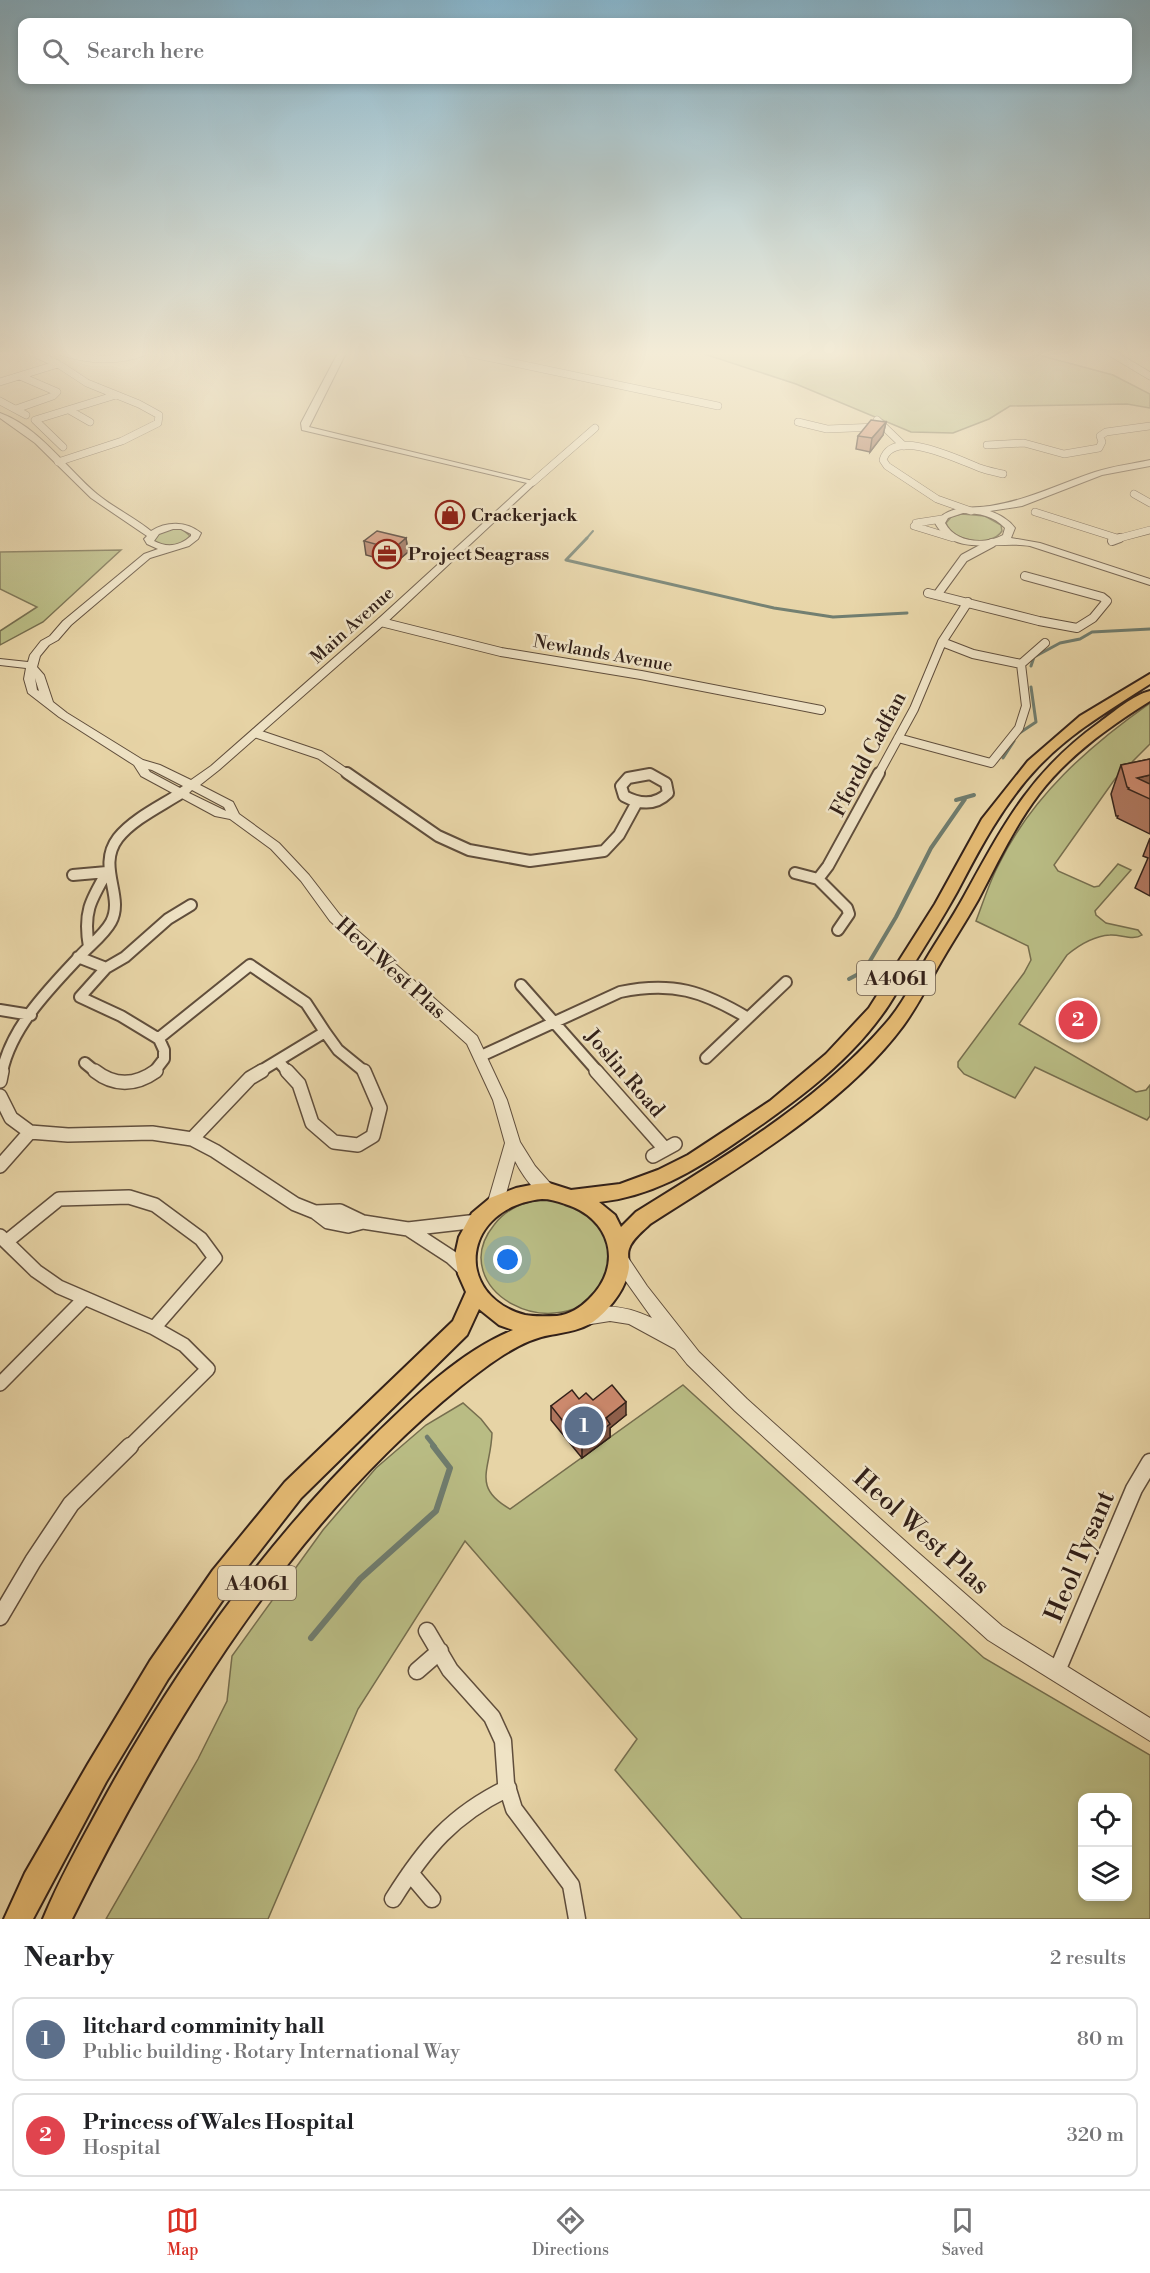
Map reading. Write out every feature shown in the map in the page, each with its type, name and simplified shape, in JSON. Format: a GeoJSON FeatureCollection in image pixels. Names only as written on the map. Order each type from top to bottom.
{"type":"FeatureCollection","features":[{"type":"Feature","properties":{"kind":"main road","name":"A4061"},"geometry":{"type":"LineString","coordinates":[[576,1196],[620,1192],[665,1176],[695,1160],[776,1106],[832,1059],[875,1012],[942,905],[983,829],[1013,788],[1038,759],[1085,719],[1150,678]]}},
{"type":"Feature","properties":{"kind":"main road","name":"A4061"},"geometry":{"type":"LineString","coordinates":[[621,1253],[630,1230],[643,1218],[770,1137],[815,1102],[892,1028],[969,901],[988,861],[1015,816],[1034,790],[1059,763],[1096,730],[1150,694]]}},
{"type":"Feature","properties":{"kind":"main road"},"geometry":{"type":"LineString","coordinates":[[549,1191],[576,1196],[592,1204],[615,1230],[621,1253],[615,1284],[601,1303],[579,1318],[547,1326],[513,1321],[486,1305],[471,1282],[466,1245],[478,1221],[495,1205],[530,1192],[549,1191]]}},
{"type":"Feature","properties":{"kind":"main road","name":"A4061"},"geometry":{"type":"LineString","coordinates":[[18,1919],[35,1883],[97,1773],[159,1670],[222,1579],[293,1490],[460,1328],[471,1282]]}},
{"type":"Feature","properties":{"kind":"main road","name":"A4061"},"geometry":{"type":"LineString","coordinates":[[57,1919],[92,1847],[154,1735],[208,1651],[261,1578],[309,1519],[363,1461],[411,1416],[494,1350],[547,1326]]}},
{"type":"Feature","properties":{"kind":"street"},"geometry":{"type":"LineString","coordinates":[[35,441],[97,498],[133,520],[152,540],[170,548]]}},
{"type":"Feature","properties":{"kind":"street"},"geometry":{"type":"LineString","coordinates":[[56,441],[63,447]]}},
{"type":"Feature","properties":{"kind":"street"},"geometry":{"type":"LineString","coordinates":[[58,462],[125,441]]}},
{"type":"Feature","properties":{"kind":"street"},"geometry":{"type":"LineString","coordinates":[[358,441],[533,482]]}},
{"type":"Feature","properties":{"kind":"street","name":"Main Avenue"},"geometry":{"type":"LineString","coordinates":[[181,793],[215,768],[381,622],[581,441]]}},
{"type":"Feature","properties":{"kind":"street"},"geometry":{"type":"LineString","coordinates":[[899,441],[904,446]]}},
{"type":"Feature","properties":{"kind":"street"},"geometry":{"type":"LineString","coordinates":[[993,446],[1024,442],[1054,453],[1075,454],[1099,448],[1102,441]]}},
{"type":"Feature","properties":{"kind":"street"},"geometry":{"type":"LineString","coordinates":[[1002,474],[990,474],[933,449],[904,446],[886,453],[883,458],[885,463],[930,495],[972,511],[994,516],[1027,534],[1150,574]]}},
{"type":"Feature","properties":{"kind":"street"},"geometry":{"type":"LineString","coordinates":[[1150,463],[1100,473],[1019,504],[954,512],[942,519],[916,523],[914,526],[974,543],[996,542],[1039,546],[1150,582]]}},
{"type":"Feature","properties":{"kind":"street"},"geometry":{"type":"LineString","coordinates":[[930,495],[940,507],[941,528],[966,550],[964,558],[938,595]]}},
{"type":"Feature","properties":{"kind":"street"},"geometry":{"type":"LineString","coordinates":[[1135,497],[1150,503]]}},
{"type":"Feature","properties":{"kind":"street"},"geometry":{"type":"LineString","coordinates":[[964,558],[1010,533],[1006,523],[1006,513],[1019,504]]}},
{"type":"Feature","properties":{"kind":"street"},"geometry":{"type":"LineString","coordinates":[[1035,512],[1114,540],[1150,530]]}},
{"type":"Feature","properties":{"kind":"street"},"geometry":{"type":"LineString","coordinates":[[0,669],[20,671],[33,668],[47,656],[55,644],[54,638],[67,623],[147,556],[188,544],[196,533],[189,528],[168,527],[133,520]]}},
{"type":"Feature","properties":{"kind":"street"},"geometry":{"type":"LineString","coordinates":[[147,556],[152,540],[168,527]]}},
{"type":"Feature","properties":{"kind":"street"},"geometry":{"type":"LineString","coordinates":[[928,593],[1077,628],[1093,618],[1107,601],[1102,597],[1025,576]]}},
{"type":"Feature","properties":{"kind":"street","name":"Ffordd Cadfan"},"geometry":{"type":"LineString","coordinates":[[818,879],[828,866],[914,708],[942,642],[968,602]]}},
{"type":"Feature","properties":{"kind":"street","name":"Newlands Avenue"},"geometry":{"type":"LineString","coordinates":[[381,622],[501,652],[641,675],[821,710]]}},
{"type":"Feature","properties":{"kind":"street"},"geometry":{"type":"LineString","coordinates":[[942,642],[973,654],[1021,664]]}},
{"type":"Feature","properties":{"kind":"street"},"geometry":{"type":"LineString","coordinates":[[1021,664],[1045,643]]}},
{"type":"Feature","properties":{"kind":"street"},"geometry":{"type":"LineString","coordinates":[[0,662],[25,662],[33,668]]}},
{"type":"Feature","properties":{"kind":"street"},"geometry":{"type":"LineString","coordinates":[[898,738],[991,763],[1019,728],[1026,706],[1021,664]]}},
{"type":"Feature","properties":{"kind":"street","name":"Heol West Plas"},"geometry":{"type":"LineString","coordinates":[[33,668],[29,679],[32,691],[63,715],[140,763],[156,767],[229,805],[234,816]]}},
{"type":"Feature","properties":{"kind":"street"},"geometry":{"type":"LineString","coordinates":[[255,733],[320,755],[438,836],[479,852],[530,861],[604,850],[613,843],[623,829],[637,802]]}},
{"type":"Feature","properties":{"kind":"street","name":"Heol West Plas"},"geometry":{"type":"LineString","coordinates":[[140,763],[145,774],[219,813],[234,816],[275,846],[305,878],[335,918],[472,1040],[500,1100],[513,1143],[529,1171],[549,1191]]}},
{"type":"Feature","properties":{"kind":"street"},"geometry":{"type":"LineString","coordinates":[[650,774],[666,783],[668,793],[665,797],[651,803],[637,802],[624,796],[621,791],[621,786],[628,778],[650,774]]}},
{"type":"Feature","properties":{"kind":"street"},"geometry":{"type":"LineString","coordinates":[[0,1081],[1,1068],[16,1037],[31,1015],[53,985],[105,931],[113,918],[113,902],[107,872],[109,853],[118,837],[181,793]]}},
{"type":"Feature","properties":{"kind":"street"},"geometry":{"type":"LineString","coordinates":[[73,875],[107,872]]}},
{"type":"Feature","properties":{"kind":"street"},"geometry":{"type":"LineString","coordinates":[[89,947],[86,909],[107,872]]}},
{"type":"Feature","properties":{"kind":"street"},"geometry":{"type":"LineString","coordinates":[[795,873],[818,879],[847,908],[849,914],[838,930]]}},
{"type":"Feature","properties":{"kind":"street"},"geometry":{"type":"LineString","coordinates":[[85,1063],[113,1083],[130,1083],[154,1074],[163,1064],[166,1050],[159,1038],[146,1033],[127,1017],[80,997],[106,968],[125,957],[168,919],[191,905]]}},
{"type":"Feature","properties":{"kind":"street"},"geometry":{"type":"LineString","coordinates":[[78,957],[106,968]]}},
{"type":"Feature","properties":{"kind":"street"},"geometry":{"type":"LineString","coordinates":[[159,1038],[250,965],[306,1003],[338,1050],[364,1071],[380,1108],[373,1136],[358,1145],[334,1142],[312,1123],[299,1084],[278,1061]]}},
{"type":"Feature","properties":{"kind":"street"},"geometry":{"type":"LineString","coordinates":[[706,1058],[786,982]]}},
{"type":"Feature","properties":{"kind":"street"},"geometry":{"type":"LineString","coordinates":[[521,985],[555,1022]]}},
{"type":"Feature","properties":{"kind":"street","name":"Joslin Road"},"geometry":{"type":"LineString","coordinates":[[481,1056],[621,992],[643,986],[682,987],[717,999],[748,1018]]}},
{"type":"Feature","properties":{"kind":"street"},"geometry":{"type":"LineString","coordinates":[[0,1010],[31,1015]]}},
{"type":"Feature","properties":{"kind":"street","name":"Joslin Road"},"geometry":{"type":"LineString","coordinates":[[555,1022],[670,1146],[653,1156]]}},
{"type":"Feature","properties":{"kind":"street"},"geometry":{"type":"LineString","coordinates":[[192,1139],[250,1078],[325,1032]]}},
{"type":"Feature","properties":{"kind":"street"},"geometry":{"type":"LineString","coordinates":[[0,1096],[11,1118],[30,1132],[68,1135],[152,1133],[192,1139],[215,1150],[295,1204],[315,1212],[328,1222],[348,1226],[363,1222],[408,1229],[478,1221]]}},
{"type":"Feature","properties":{"kind":"street"},"geometry":{"type":"LineString","coordinates":[[0,1166],[30,1132]]}},
{"type":"Feature","properties":{"kind":"street"},"geometry":{"type":"LineString","coordinates":[[495,1205],[513,1143]]}},
{"type":"Feature","properties":{"kind":"street"},"geometry":{"type":"LineString","coordinates":[[0,1617],[5,1596],[33,1561],[71,1504],[208,1369],[184,1345],[154,1328],[59,1287],[36,1271],[3,1239],[58,1199],[129,1197],[155,1205],[201,1239],[214,1258],[154,1328]]}},
{"type":"Feature","properties":{"kind":"street"},"geometry":{"type":"LineString","coordinates":[[408,1229],[451,1257],[471,1282]]}},
{"type":"Feature","properties":{"kind":"street","name":"Heol West Plas"},"geometry":{"type":"LineString","coordinates":[[621,1253],[680,1344],[741,1405],[941,1587],[995,1633],[1150,1730]]}},
{"type":"Feature","properties":{"kind":"street"},"geometry":{"type":"LineString","coordinates":[[0,1384],[84,1299]]}},
{"type":"Feature","properties":{"kind":"street","name":"Heol West Plas"},"geometry":{"type":"LineString","coordinates":[[579,1318],[624,1315],[638,1320],[680,1344]]}},
{"type":"Feature","properties":{"kind":"street","name":"Heol Tysant"},"geometry":{"type":"LineString","coordinates":[[1056,1671],[1134,1489],[1150,1462]]}},
{"type":"Feature","properties":{"kind":"street"},"geometry":{"type":"LineString","coordinates":[[427,1631],[450,1670],[492,1717],[503,1741],[508,1788],[514,1809],[571,1885],[577,1919]]}},
{"type":"Feature","properties":{"kind":"street"},"geometry":{"type":"LineString","coordinates":[[417,1671],[440,1651]]}},
{"type":"Feature","properties":{"kind":"street"},"geometry":{"type":"LineString","coordinates":[[393,1899],[424,1850],[447,1825],[484,1798],[508,1788]]}},
{"type":"Feature","properties":{"kind":"street"},"geometry":{"type":"LineString","coordinates":[[410,1873],[432,1899]]}},
{"type":"Feature","properties":{"kind":"green space"},"geometry":{"type":"Polygon","coordinates":[[[962,514],[985,516],[1001,525],[1002,531],[990,540],[981,541],[956,535],[946,523],[952,516],[962,514]]]}},
{"type":"Feature","properties":{"kind":"green space"},"geometry":{"type":"Polygon","coordinates":[[[169,529],[182,529],[190,536],[183,543],[174,546],[154,542],[159,533],[169,529]]]}},
{"type":"Feature","properties":{"kind":"green space"},"geometry":{"type":"Polygon","coordinates":[[[121,550],[43,622],[0,645],[0,631],[37,607],[0,589],[0,552],[121,550]]]}},
{"type":"Feature","properties":{"kind":"green space"},"geometry":{"type":"Polygon","coordinates":[[[1150,703],[1150,744],[1115,779],[1054,865],[1058,871],[1094,887],[1099,886],[1118,864],[1131,870],[1095,911],[1096,915],[1106,923],[1138,930],[1142,935],[1138,937],[1114,935],[1098,937],[1072,951],[1019,1024],[1136,1092],[1146,1090],[1150,1085],[1150,1116],[1147,1120],[1035,1067],[1015,1098],[964,1074],[958,1067],[958,1062],[1024,973],[1031,960],[1028,946],[976,921],[998,866],[1027,817],[1084,755],[1150,703]]]}},
{"type":"Feature","properties":{"kind":"green space"},"geometry":{"type":"Polygon","coordinates":[[[555,1199],[595,1215],[615,1260],[608,1282],[586,1303],[561,1312],[536,1312],[512,1304],[494,1290],[483,1271],[482,1248],[494,1225],[506,1212],[521,1204],[555,1199]]]}},
{"type":"Feature","properties":{"kind":"green space"},"geometry":{"type":"Polygon","coordinates":[[[683,1385],[984,1658],[1150,1755],[1150,1919],[742,1919],[615,1770],[637,1739],[465,1541],[358,1709],[268,1919],[106,1919],[198,1759],[227,1701],[232,1656],[323,1530],[376,1468],[426,1425],[463,1403],[481,1419],[492,1433],[486,1476],[487,1485],[498,1501],[510,1509],[683,1385]]]}},
{"type":"Feature","properties":{"kind":"building"},"geometry":{"type":"Polygon","coordinates":[[[377,531],[406,538],[393,549],[364,541],[377,531]]]}},
{"type":"Feature","properties":{"kind":"building"},"geometry":{"type":"Polygon","coordinates":[[[1150,759],[1150,775],[1137,778],[1150,784],[1150,799],[1128,789],[1121,765],[1150,759]]]}},
{"type":"Feature","properties":{"kind":"building"},"geometry":{"type":"Polygon","coordinates":[[[612,1385],[626,1402],[606,1418],[610,1424],[582,1445],[551,1406],[572,1390],[579,1399],[586,1393],[593,1400],[612,1385]]]}},
{"type":"Feature","properties":{"kind":"waterway"},"geometry":{"type":"LineString","coordinates":[[586,539],[593,531]]}},
{"type":"Feature","properties":{"kind":"waterway"},"geometry":{"type":"LineString","coordinates":[[587,538],[566,560],[774,608],[833,617],[907,613]]}},
{"type":"Feature","properties":{"kind":"waterway"},"geometry":{"type":"LineString","coordinates":[[1031,666],[1034,657],[1060,643],[1080,639],[1092,632],[1150,629]]}},
{"type":"Feature","properties":{"kind":"waterway"},"geometry":{"type":"LineString","coordinates":[[1018,734],[1036,722],[1031,687]]}},
{"type":"Feature","properties":{"kind":"waterway"},"geometry":{"type":"LineString","coordinates":[[1003,758],[1014,741]]}},
{"type":"Feature","properties":{"kind":"waterway"},"geometry":{"type":"LineString","coordinates":[[956,800],[974,795]]}},
{"type":"Feature","properties":{"kind":"waterway"},"geometry":{"type":"LineString","coordinates":[[849,979],[864,971],[896,917],[931,848],[965,799]]}},
{"type":"Feature","properties":{"kind":"waterway"},"geometry":{"type":"LineString","coordinates":[[427,1437],[435,1447]]}},
{"type":"Feature","properties":{"kind":"waterway"},"geometry":{"type":"LineString","coordinates":[[311,1638],[360,1579],[436,1511],[450,1468],[433,1446]]}},
{"type":"Feature","properties":{"kind":"place","name":"Crackerjack"},"geometry":{"type":"Point","coordinates":[450,515]}},
{"type":"Feature","properties":{"kind":"place","name":"Project Seagrass"},"geometry":{"type":"Point","coordinates":[387,554]}},
{"type":"Feature","properties":{"kind":"place","name":"Princess of Wales Hospital"},"geometry":{"type":"Point","coordinates":[1078,1020]}},
{"type":"Feature","properties":{"kind":"place","name":"litchard comminity hall"},"geometry":{"type":"Point","coordinates":[584,1426]}}]}
